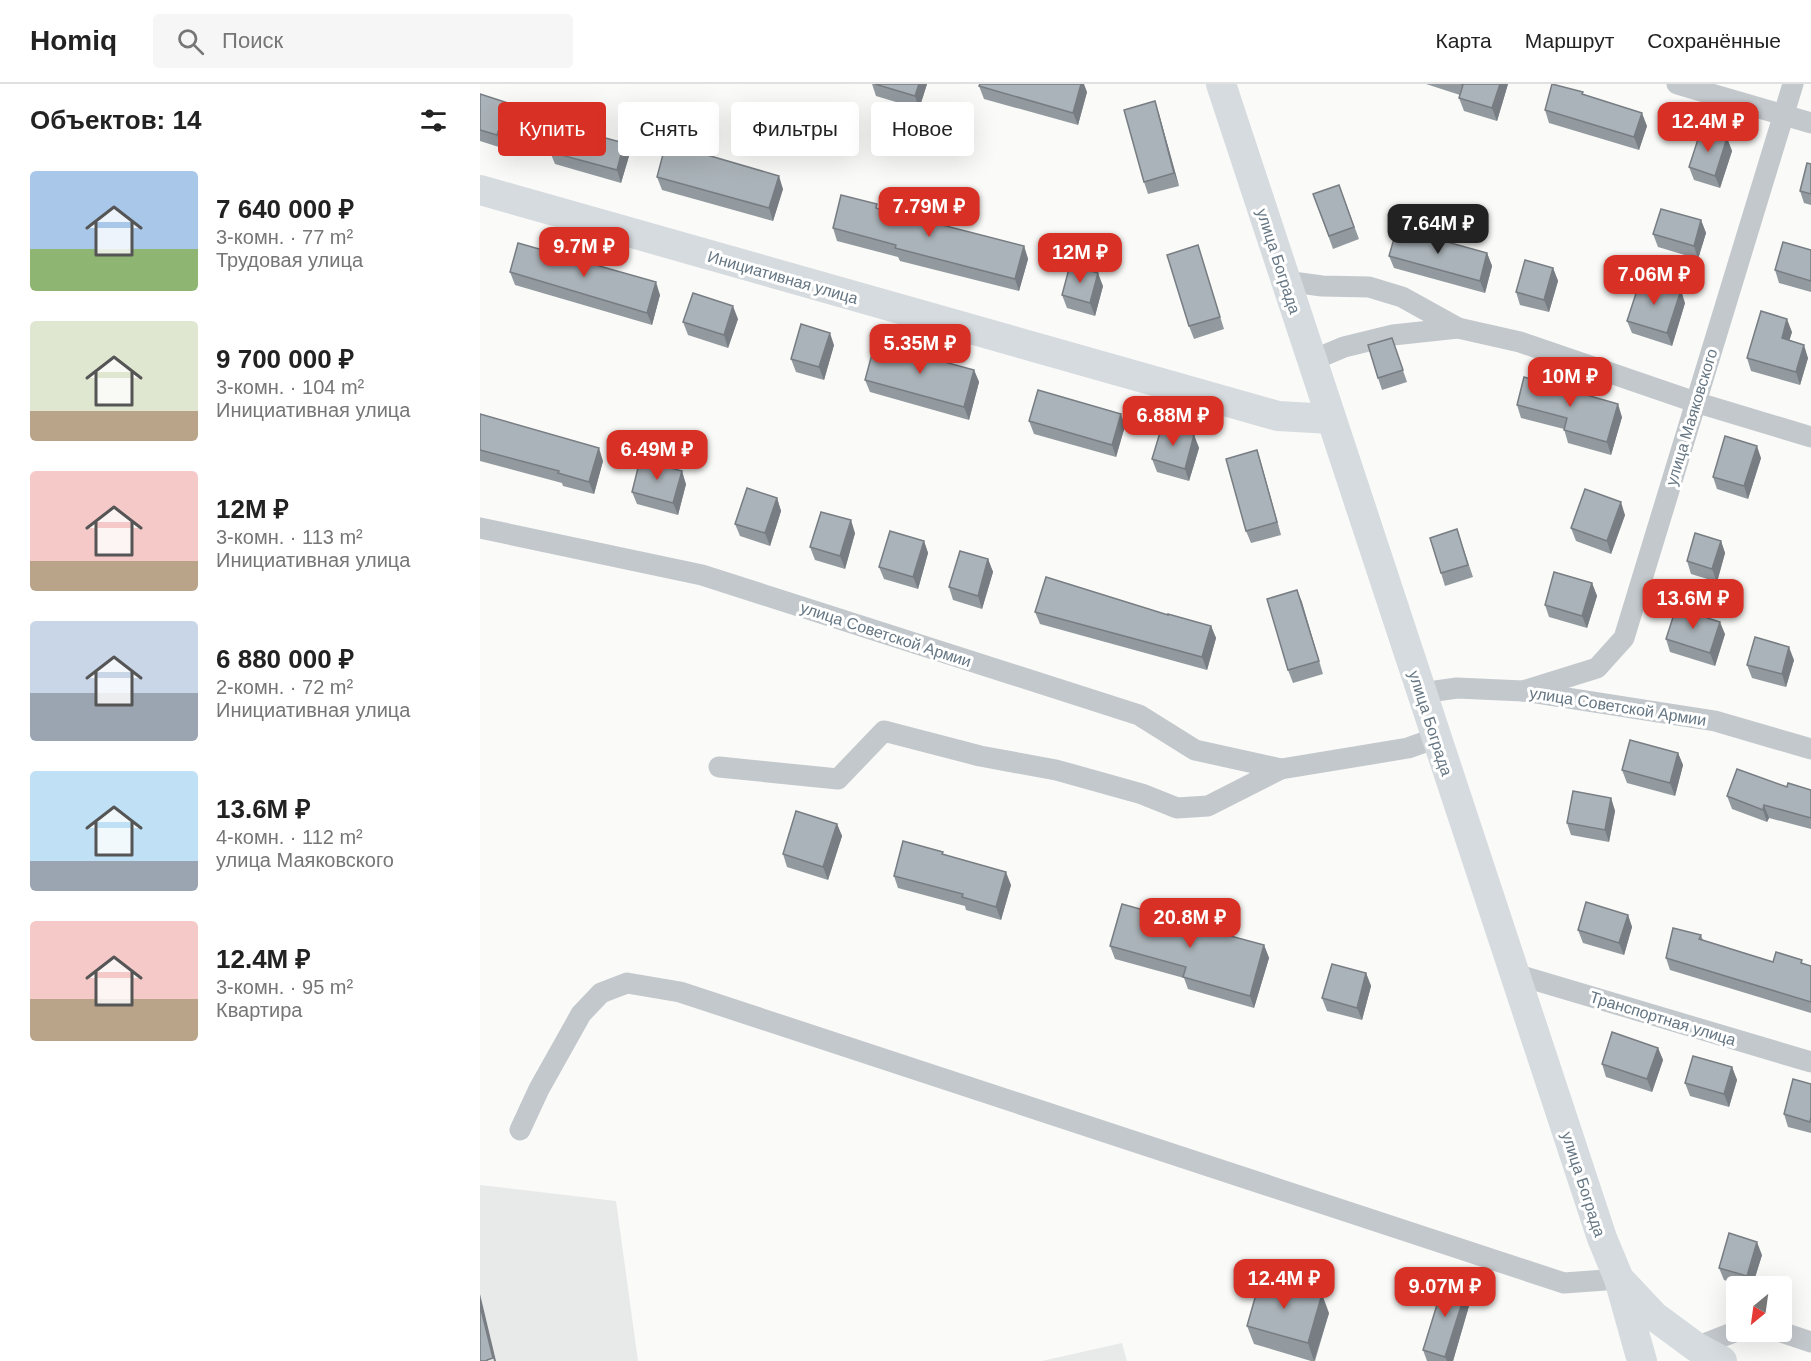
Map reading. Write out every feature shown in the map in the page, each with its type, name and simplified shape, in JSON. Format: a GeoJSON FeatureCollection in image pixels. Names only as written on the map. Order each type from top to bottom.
{"type":"FeatureCollection","features":[{"type":"Feature","properties":{"kind":"main road","name":"улица Бограда"},"geometry":{"type":"LineString","coordinates":[[1221,84],[1602,1238],[1618,1279],[1642,1361]]}},
{"type":"Feature","properties":{"kind":"main road","name":"Инициативная улица"},"geometry":{"type":"LineString","coordinates":[[480,190],[1278,416],[1331,419]]}},
{"type":"Feature","properties":{"kind":"main road"},"geometry":{"type":"LineString","coordinates":[[1618,1279],[1654,1316],[1696,1347],[1722,1361]]}},
{"type":"Feature","properties":{"kind":"street"},"geometry":{"type":"LineString","coordinates":[[1677,84],[1811,123]]}},
{"type":"Feature","properties":{"kind":"street","name":"улица Маяковского"},"geometry":{"type":"LineString","coordinates":[[1523,691],[1597,668],[1624,638],[1793,84]]}},
{"type":"Feature","properties":{"kind":"street"},"geometry":{"type":"LineString","coordinates":[[1285,281],[1322,286],[1369,287],[1402,297],[1458,328],[1520,342],[1695,402],[1811,437]]}},
{"type":"Feature","properties":{"kind":"street"},"geometry":{"type":"LineString","coordinates":[[1313,360],[1344,347],[1393,335],[1458,328]]}},
{"type":"Feature","properties":{"kind":"street","name":"улица Советской Армии"},"geometry":{"type":"LineString","coordinates":[[480,528],[702,575],[1138,715],[1195,750],[1281,769]]}},
{"type":"Feature","properties":{"kind":"street","name":"улица Советской Армии"},"geometry":{"type":"LineString","coordinates":[[1422,693],[1457,688],[1523,691],[1715,721],[1811,749]]}},
{"type":"Feature","properties":{"kind":"street","name":"улица Советской Армии"},"geometry":{"type":"LineString","coordinates":[[719,767],[838,779],[884,731],[980,756],[1056,770],[1142,794],[1178,808],[1208,806],[1281,769],[1408,748],[1436,738]]}},
{"type":"Feature","properties":{"kind":"street","name":"Транспортная улица"},"geometry":{"type":"LineString","coordinates":[[1515,974],[1811,1062]]}},
{"type":"Feature","properties":{"kind":"street"},"geometry":{"type":"LineString","coordinates":[[520,1130],[539,1089],[581,1014],[601,993],[627,983],[680,992],[1564,1283],[1618,1279]]}},
{"type":"Feature","properties":{"kind":"street"},"geometry":{"type":"LineString","coordinates":[[1696,1347],[1726,1335]]}},
{"type":"Feature","properties":{"kind":"street"},"geometry":{"type":"LineString","coordinates":[[1792,1336],[1811,1342]]}},
{"type":"Feature","properties":{"kind":"shaded area"},"geometry":{"type":"Polygon","coordinates":[[[480,1185],[616,1201],[638,1361],[480,1361],[480,1185]]]}},
{"type":"Feature","properties":{"kind":"shaded area"},"geometry":{"type":"Polygon","coordinates":[[[1122,1343],[1127,1361],[1042,1361],[1122,1343]]]}},
{"type":"Feature","properties":{"kind":"building"},"geometry":{"type":"Polygon","coordinates":[[[875,84],[919,84],[915,96],[875,84]]]}},
{"type":"Feature","properties":{"kind":"building"},"geometry":{"type":"Polygon","coordinates":[[[980,84],[1081,84],[1073,113],[979,86],[980,84]]]}},
{"type":"Feature","properties":{"kind":"building"},"geometry":{"type":"Polygon","coordinates":[[[1461,84],[1500,84],[1492,108],[1459,98],[1463,85],[1461,84]]]}},
{"type":"Feature","properties":{"kind":"building"},"geometry":{"type":"Polygon","coordinates":[[[1552,84],[1583,92],[1582,94],[1642,113],[1634,137],[1545,110],[1552,84]]]}},
{"type":"Feature","properties":{"kind":"building"},"geometry":{"type":"Polygon","coordinates":[[[480,94],[505,102],[498,102],[497,135],[480,130],[480,94]]]}},
{"type":"Feature","properties":{"kind":"building"},"geometry":{"type":"Polygon","coordinates":[[[1155,101],[1174,173],[1144,182],[1124,110],[1155,101]]]}},
{"type":"Feature","properties":{"kind":"building"},"geometry":{"type":"Polygon","coordinates":[[[1701,130],[1727,138],[1715,176],[1689,167],[1701,130]]]}},
{"type":"Feature","properties":{"kind":"building"},"geometry":{"type":"Polygon","coordinates":[[[606,138],[618,141],[618,156],[621,156],[617,170],[565,156],[606,156],[606,138]]]}},
{"type":"Feature","properties":{"kind":"building"},"geometry":{"type":"Polygon","coordinates":[[[663,156],[711,156],[779,176],[769,208],[657,177],[663,156]]]}},
{"type":"Feature","properties":{"kind":"building"},"geometry":{"type":"Polygon","coordinates":[[[1807,163],[1811,164],[1811,194],[1800,191],[1807,163]]]}},
{"type":"Feature","properties":{"kind":"building"},"geometry":{"type":"Polygon","coordinates":[[[1339,185],[1354,227],[1329,236],[1313,194],[1339,185]]]}},
{"type":"Feature","properties":{"kind":"building"},"geometry":{"type":"Polygon","coordinates":[[[841,195],[877,204],[876,208],[1024,246],[1015,279],[895,248],[896,245],[833,228],[841,195]]]}},
{"type":"Feature","properties":{"kind":"building"},"geometry":{"type":"Polygon","coordinates":[[[1661,209],[1701,220],[1694,246],[1653,234],[1661,209]]]}},
{"type":"Feature","properties":{"kind":"building"},"geometry":{"type":"Polygon","coordinates":[[[1397,228],[1487,253],[1480,281],[1389,256],[1397,228]]]}},
{"type":"Feature","properties":{"kind":"building"},"geometry":{"type":"Polygon","coordinates":[[[1783,242],[1811,250],[1811,281],[1775,270],[1783,242]]]}},
{"type":"Feature","properties":{"kind":"building"},"geometry":{"type":"Polygon","coordinates":[[[518,243],[656,282],[647,313],[510,272],[518,243]]]}},
{"type":"Feature","properties":{"kind":"building"},"geometry":{"type":"Polygon","coordinates":[[[1198,245],[1220,317],[1189,326],[1167,255],[1198,245]]]}},
{"type":"Feature","properties":{"kind":"building"},"geometry":{"type":"Polygon","coordinates":[[[1525,260],[1553,268],[1544,300],[1516,292],[1525,260]]]}},
{"type":"Feature","properties":{"kind":"building"},"geometry":{"type":"Polygon","coordinates":[[[1070,265],[1098,273],[1090,303],[1062,295],[1070,265]]]}},
{"type":"Feature","properties":{"kind":"building"},"geometry":{"type":"Polygon","coordinates":[[[1641,278],[1681,290],[1667,333],[1627,321],[1641,278]]]}},
{"type":"Feature","properties":{"kind":"building"},"geometry":{"type":"Polygon","coordinates":[[[693,293],[733,306],[724,335],[683,322],[693,293]]]}},
{"type":"Feature","properties":{"kind":"building"},"geometry":{"type":"Polygon","coordinates":[[[1761,311],[1787,319],[1782,338],[1804,345],[1796,372],[1747,358],[1761,311]]]}},
{"type":"Feature","properties":{"kind":"building"},"geometry":{"type":"Polygon","coordinates":[[[801,324],[830,333],[819,367],[791,359],[801,324]]]}},
{"type":"Feature","properties":{"kind":"building"},"geometry":{"type":"Polygon","coordinates":[[[1392,338],[1403,370],[1378,378],[1368,345],[1392,338]]]}},
{"type":"Feature","properties":{"kind":"building"},"geometry":{"type":"Polygon","coordinates":[[[875,343],[974,370],[964,407],[865,380],[875,343]]]}},
{"type":"Feature","properties":{"kind":"building"},"geometry":{"type":"Polygon","coordinates":[[[1524,377],[1618,404],[1607,442],[1564,430],[1567,418],[1517,405],[1524,377]]]}},
{"type":"Feature","properties":{"kind":"building"},"geometry":{"type":"Polygon","coordinates":[[[1038,390],[1121,414],[1112,445],[1029,421],[1038,390]]]}},
{"type":"Feature","properties":{"kind":"building"},"geometry":{"type":"Polygon","coordinates":[[[480,414],[599,448],[589,482],[558,473],[559,471],[480,450],[480,414]]]}},
{"type":"Feature","properties":{"kind":"building"},"geometry":{"type":"Polygon","coordinates":[[[1162,426],[1194,435],[1185,469],[1152,459],[1162,426]]]}},
{"type":"Feature","properties":{"kind":"building"},"geometry":{"type":"Polygon","coordinates":[[[1725,436],[1757,446],[1744,486],[1713,477],[1725,436]]]}},
{"type":"Feature","properties":{"kind":"building"},"geometry":{"type":"Polygon","coordinates":[[[1257,450],[1277,522],[1246,531],[1226,459],[1257,450]]]}},
{"type":"Feature","properties":{"kind":"building"},"geometry":{"type":"Polygon","coordinates":[[[640,460],[682,471],[673,503],[632,492],[640,460]]]}},
{"type":"Feature","properties":{"kind":"building"},"geometry":{"type":"Polygon","coordinates":[[[747,488],[777,498],[765,533],[735,524],[747,488]]]}},
{"type":"Feature","properties":{"kind":"building"},"geometry":{"type":"Polygon","coordinates":[[[1585,489],[1621,502],[1607,541],[1571,528],[1585,489]]]}},
{"type":"Feature","properties":{"kind":"building"},"geometry":{"type":"Polygon","coordinates":[[[821,512],[851,520],[840,556],[810,547],[821,512]]]}},
{"type":"Feature","properties":{"kind":"building"},"geometry":{"type":"Polygon","coordinates":[[[1457,529],[1468,565],[1441,573],[1430,538],[1457,529]]]}},
{"type":"Feature","properties":{"kind":"building"},"geometry":{"type":"Polygon","coordinates":[[[890,531],[924,541],[913,577],[879,567],[890,531]]]}},
{"type":"Feature","properties":{"kind":"building"},"geometry":{"type":"Polygon","coordinates":[[[1695,533],[1721,541],[1712,569],[1687,561],[1695,533]]]}},
{"type":"Feature","properties":{"kind":"building"},"geometry":{"type":"Polygon","coordinates":[[[960,551],[988,559],[978,596],[949,587],[960,551]]]}},
{"type":"Feature","properties":{"kind":"building"},"geometry":{"type":"Polygon","coordinates":[[[1554,572],[1592,583],[1582,616],[1545,605],[1554,572]]]}},
{"type":"Feature","properties":{"kind":"building"},"geometry":{"type":"Polygon","coordinates":[[[1046,577],[1211,626],[1202,657],[1035,612],[1046,577]]]}},
{"type":"Feature","properties":{"kind":"building"},"geometry":{"type":"Polygon","coordinates":[[[1297,590],[1319,661],[1288,670],[1267,599],[1297,590]]]}},
{"type":"Feature","properties":{"kind":"building"},"geometry":{"type":"Polygon","coordinates":[[[1676,608],[1720,622],[1710,653],[1666,639],[1676,608]]]}},
{"type":"Feature","properties":{"kind":"building"},"geometry":{"type":"Polygon","coordinates":[[[1755,637],[1789,647],[1782,674],[1747,665],[1755,637]]]}},
{"type":"Feature","properties":{"kind":"building"},"geometry":{"type":"Polygon","coordinates":[[[1630,740],[1678,753],[1670,783],[1622,770],[1630,740]]]}},
{"type":"Feature","properties":{"kind":"building"},"geometry":{"type":"Polygon","coordinates":[[[1737,769],[1787,787],[1788,783],[1811,790],[1811,818],[1764,805],[1763,810],[1727,796],[1737,769]]]}},
{"type":"Feature","properties":{"kind":"building"},"geometry":{"type":"Polygon","coordinates":[[[1573,791],[1611,798],[1605,830],[1567,823],[1573,791]]]}},
{"type":"Feature","properties":{"kind":"building"},"geometry":{"type":"Polygon","coordinates":[[[796,811],[837,824],[823,867],[783,854],[796,811]]]}},
{"type":"Feature","properties":{"kind":"building"},"geometry":{"type":"Polygon","coordinates":[[[903,841],[1006,872],[996,907],[962,897],[963,894],[894,876],[903,841]]]}},
{"type":"Feature","properties":{"kind":"building"},"geometry":{"type":"Polygon","coordinates":[[[1586,902],[1628,915],[1619,943],[1578,930],[1586,902]]]}},
{"type":"Feature","properties":{"kind":"building"},"geometry":{"type":"Polygon","coordinates":[[[1122,904],[1264,945],[1250,996],[1183,977],[1186,967],[1110,946],[1122,904]]]}},
{"type":"Feature","properties":{"kind":"building"},"geometry":{"type":"Polygon","coordinates":[[[1673,928],[1701,935],[1699,939],[1773,962],[1776,952],[1802,960],[1801,963],[1811,966],[1811,1002],[1666,958],[1673,928]]]}},
{"type":"Feature","properties":{"kind":"building"},"geometry":{"type":"Polygon","coordinates":[[[1332,964],[1366,973],[1357,1008],[1322,998],[1332,964]]]}},
{"type":"Feature","properties":{"kind":"building"},"geometry":{"type":"Polygon","coordinates":[[[1612,1032],[1658,1048],[1647,1079],[1602,1064],[1612,1032]]]}},
{"type":"Feature","properties":{"kind":"building"},"geometry":{"type":"Polygon","coordinates":[[[1693,1056],[1732,1067],[1724,1094],[1685,1083],[1693,1056]]]}},
{"type":"Feature","properties":{"kind":"building"},"geometry":{"type":"Polygon","coordinates":[[[1793,1079],[1811,1084],[1810,1122],[1784,1114],[1793,1079]]]}},
{"type":"Feature","properties":{"kind":"building"},"geometry":{"type":"Polygon","coordinates":[[[1729,1233],[1757,1242],[1747,1276],[1719,1268],[1729,1233]]]}},
{"type":"Feature","properties":{"kind":"building"},"geometry":{"type":"Polygon","coordinates":[[[1261,1277],[1322,1294],[1308,1343],[1247,1326],[1261,1277]]]}},
{"type":"Feature","properties":{"kind":"building"},"geometry":{"type":"Polygon","coordinates":[[[1445,1279],[1467,1287],[1445,1357],[1423,1350],[1445,1279]]]}},
{"type":"Feature","properties":{"kind":"building"},"geometry":{"type":"Polygon","coordinates":[[[480,1305],[493,1358],[487,1361],[480,1361],[480,1305]]]}}]}
